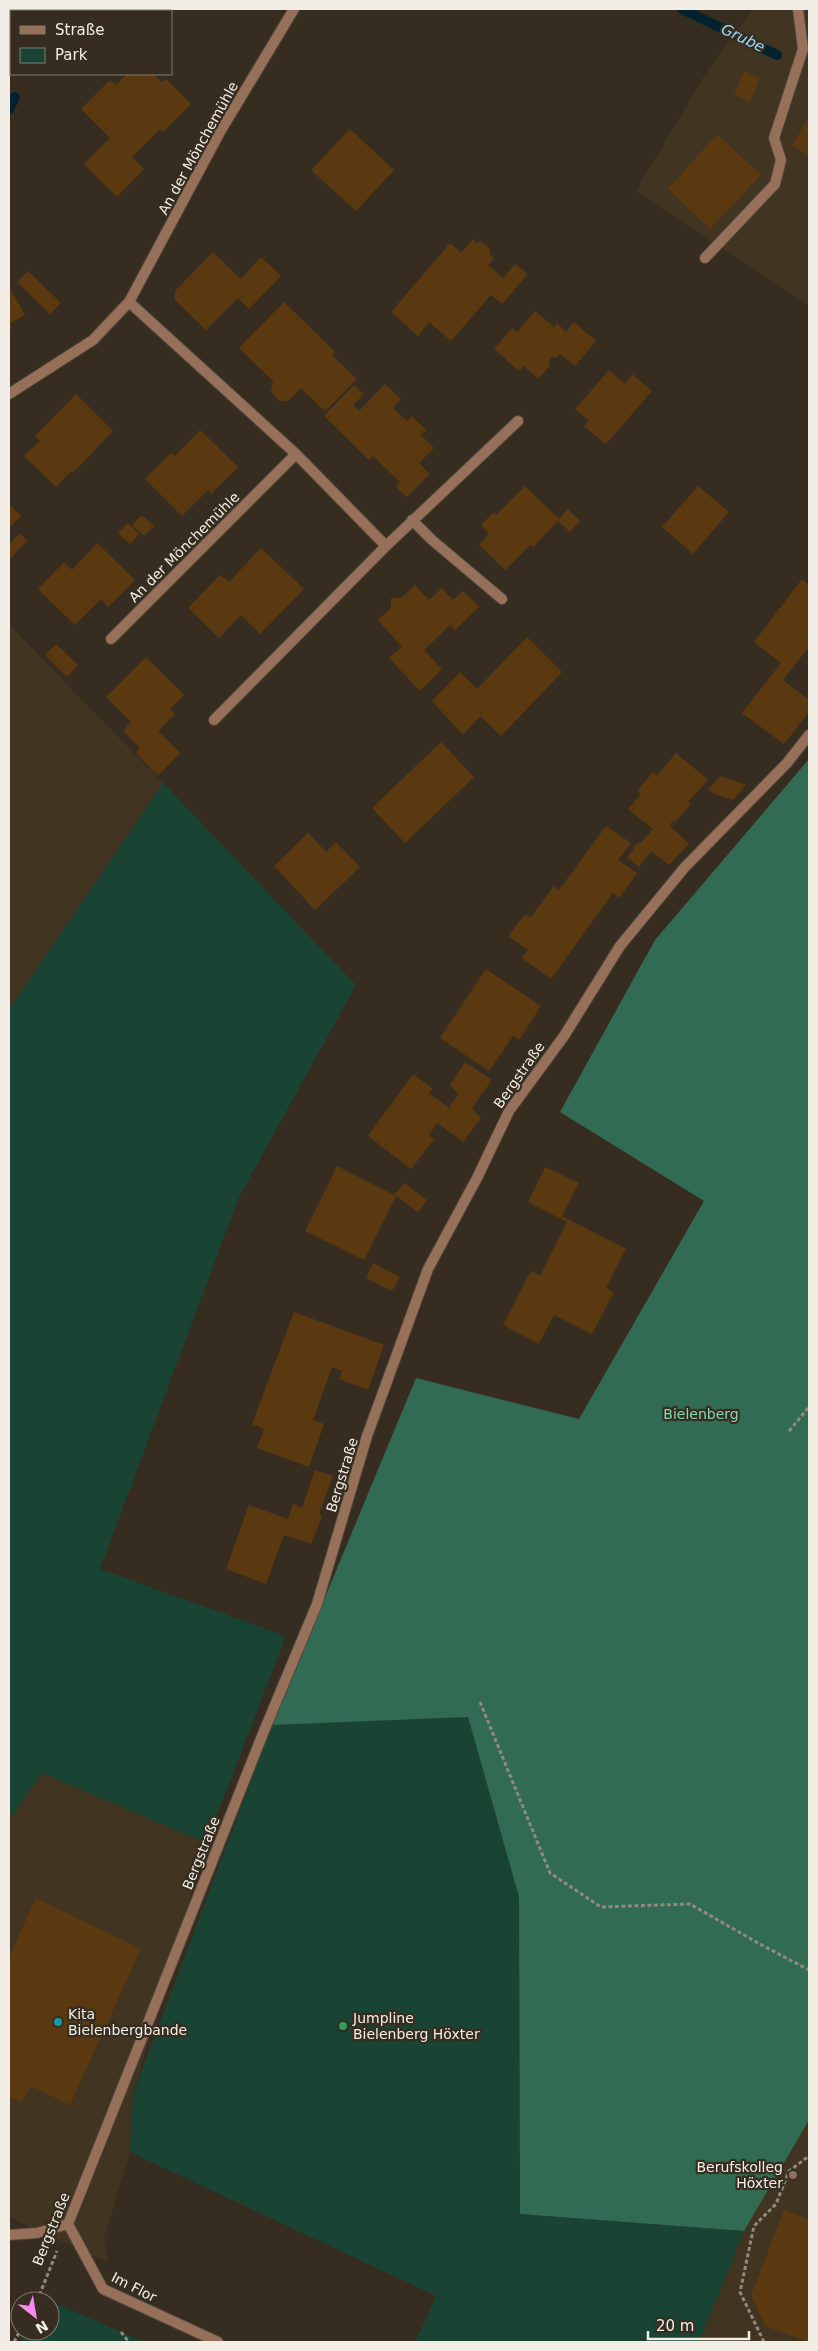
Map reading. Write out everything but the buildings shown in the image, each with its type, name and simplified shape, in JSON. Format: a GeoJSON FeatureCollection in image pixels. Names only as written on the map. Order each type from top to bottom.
{"type":"FeatureCollection","features":[{"type":"Feature","properties":{"kind":"street"},"geometry":{"type":"LineString","coordinates":[[704,258],[775,184],[781,160],[774,138],[802,49],[798,9]]}},
{"type":"Feature","properties":{"kind":"street","name":"An der Mönchemühle"},"geometry":{"type":"LineString","coordinates":[[9,394],[93,340],[129,302],[220,132],[291,12]]}},
{"type":"Feature","properties":{"kind":"street"},"geometry":{"type":"LineString","coordinates":[[129,302],[296,454],[386,546]]}},
{"type":"Feature","properties":{"kind":"street"},"geometry":{"type":"LineString","coordinates":[[214,720],[412,520],[518,421]]}},
{"type":"Feature","properties":{"kind":"street","name":"An der Mönchemühle"},"geometry":{"type":"LineString","coordinates":[[112,639],[296,454]]}},
{"type":"Feature","properties":{"kind":"street"},"geometry":{"type":"LineString","coordinates":[[412,520],[432,540],[502,598]]}},
{"type":"Feature","properties":{"kind":"street","name":"Bergstraße"},"geometry":{"type":"LineString","coordinates":[[68,2224],[264,1731],[317,1604],[368,1436],[428,1269],[477,1178],[509,1111],[564,1036],[620,946],[685,867],[787,763],[809,736]]}},
{"type":"Feature","properties":{"kind":"street"},"geometry":{"type":"LineString","coordinates":[[9,2235],[37,2233],[68,2224]]}},
{"type":"Feature","properties":{"kind":"street","name":"Im Flor"},"geometry":{"type":"LineString","coordinates":[[68,2224],[103,2289],[218,2342]]}},
{"type":"Feature","properties":{"kind":"path"},"geometry":{"type":"LineString","coordinates":[[789,1432],[809,1407]]}},
{"type":"Feature","properties":{"kind":"path"},"geometry":{"type":"LineString","coordinates":[[480,1702],[550,1873],[601,1907],[690,1904],[809,1970]]}},
{"type":"Feature","properties":{"kind":"path"},"geometry":{"type":"LineString","coordinates":[[764,2342],[740,2292],[754,2226],[776,2204],[789,2171],[809,2156]]}},
{"type":"Feature","properties":{"kind":"path","name":"Bergstraße"},"geometry":{"type":"LineString","coordinates":[[41,2291],[68,2224]]}},
{"type":"Feature","properties":{"kind":"path"},"geometry":{"type":"LineString","coordinates":[[122,2332],[129,2342]]}},
{"type":"Feature","properties":{"kind":"shaded area"},"geometry":{"type":"Polygon","coordinates":[[[753,9],[809,9],[809,306],[636,191],[707,71],[753,9]]]}},
{"type":"Feature","properties":{"kind":"shaded area"},"geometry":{"type":"Polygon","coordinates":[[[9,624],[163,783],[9,1011],[9,624]]]}},
{"type":"Feature","properties":{"kind":"shaded area"},"geometry":{"type":"Polygon","coordinates":[[[42,1772],[206,1843],[133,2094],[130,2152],[104,2238],[109,2263],[9,2217],[9,1815],[12,1816],[42,1772]]]}},
{"type":"Feature","properties":{"kind":"shaded area","name":"Berufskolleg Höxter"},"geometry":{"type":"Polygon","coordinates":[[[809,2120],[809,2342],[699,2342],[744,2231],[809,2120]]]}},
{"type":"Feature","properties":{"kind":"green space","name":"Bielenberg"},"geometry":{"type":"Polygon","coordinates":[[[809,759],[809,2120],[744,2231],[520,2214],[519,1897],[468,1717],[272,1725],[416,1378],[579,1419],[704,1201],[560,1112],[655,940],[809,759]]]}},
{"type":"Feature","properties":{"kind":"green space"},"geometry":{"type":"Polygon","coordinates":[[[163,783],[356,985],[239,1197],[100,1569],[286,1636],[206,1843],[42,1773],[12,1816],[9,1815],[9,1010],[163,783]]]}},
{"type":"Feature","properties":{"kind":"green space","name":"Jumpline Bielenberg Höxter"},"geometry":{"type":"Polygon","coordinates":[[[468,1717],[519,1897],[520,2214],[744,2231],[699,2342],[415,2342],[436,2296],[130,2152],[133,2094],[272,1725],[468,1717]]]}},
{"type":"Feature","properties":{"kind":"green space"},"geometry":{"type":"Polygon","coordinates":[[[60,2305],[144,2342],[21,2342],[60,2341],[60,2305]]]}},
{"type":"Feature","properties":{"kind":"waterway","name":"Grube"},"geometry":{"type":"LineString","coordinates":[[682,9],[777,55]]}},
{"type":"Feature","properties":{"kind":"waterway","name":"Grube"},"geometry":{"type":"LineString","coordinates":[[9,109],[15,97]]}},
{"type":"Feature","properties":{"kind":"place","name":"Kita Bielenbergbande"},"geometry":{"type":"Point","coordinates":[58,2022]}},
{"type":"Feature","properties":{"kind":"place","name":"Jumpline Bielenberg Höxter"},"geometry":{"type":"Point","coordinates":[343,2026]}},
{"type":"Feature","properties":{"kind":"place","name":"Berufskolleg Höxter"},"geometry":{"type":"Point","coordinates":[793,2175]}}]}
